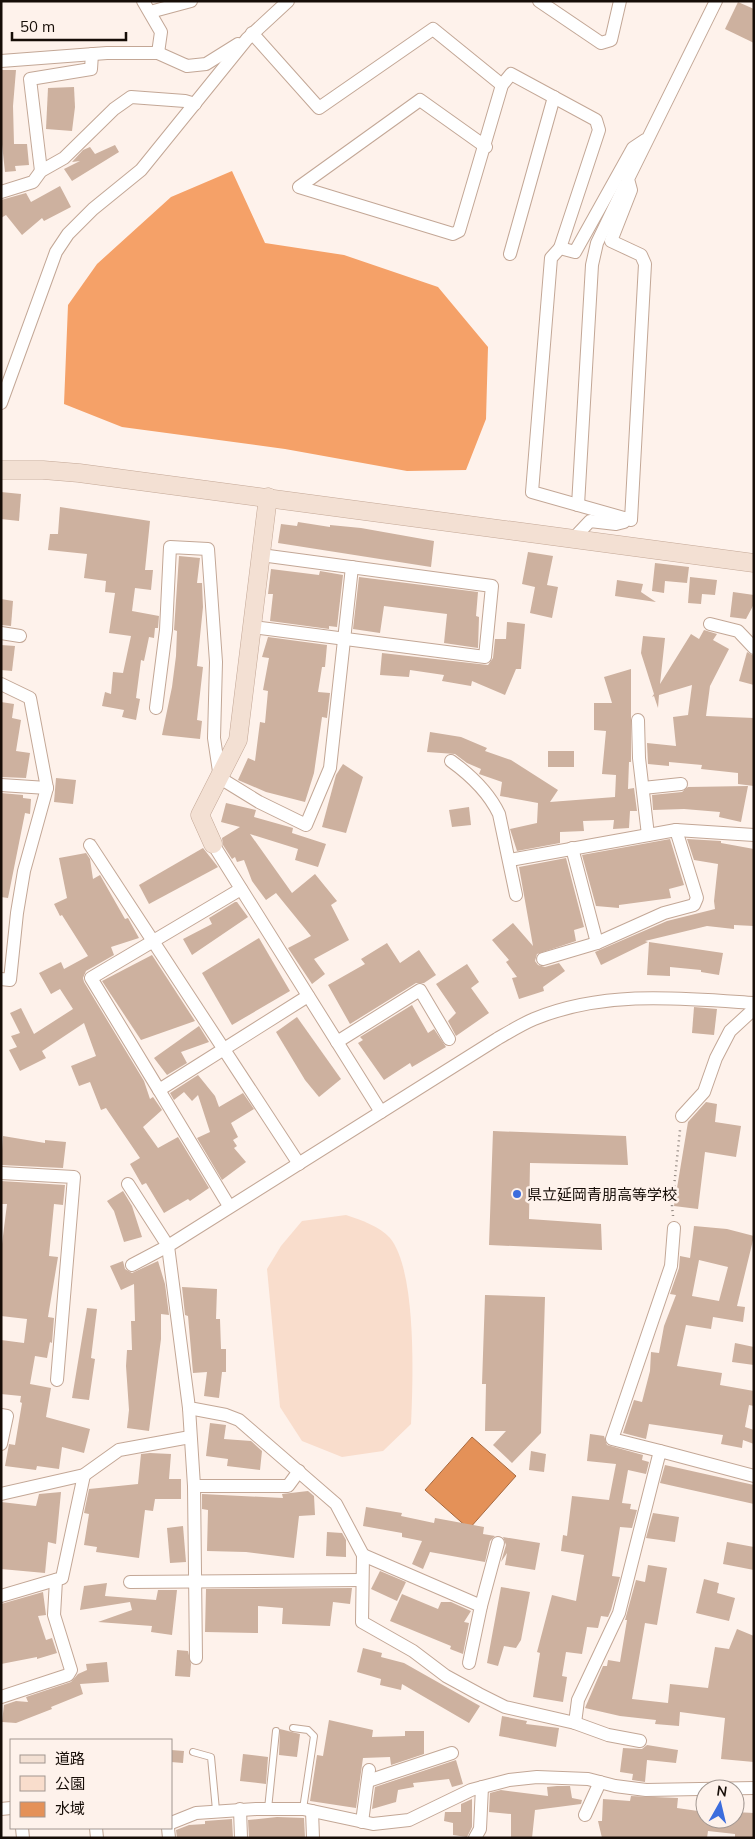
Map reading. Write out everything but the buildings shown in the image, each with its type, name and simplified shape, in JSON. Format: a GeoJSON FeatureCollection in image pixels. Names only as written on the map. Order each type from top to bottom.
{"type":"FeatureCollection","features":[{"type":"Feature","properties":{"kind":"street"},"geometry":{"type":"LineString","coordinates":[[158,53],[161,32],[145,4],[191,1]]}},
{"type":"Feature","properties":{"kind":"street"},"geometry":{"type":"LineString","coordinates":[[1,62],[92,54],[158,53],[187,66],[206,64],[249,36],[288,1]]}},
{"type":"Feature","properties":{"kind":"street"},"geometry":{"type":"LineString","coordinates":[[539,1],[601,43],[610,40],[620,1]]}},
{"type":"Feature","properties":{"kind":"street"},"geometry":{"type":"LineString","coordinates":[[578,505],[592,265],[597,243],[645,140],[716,1]]}},
{"type":"Feature","properties":{"kind":"street"},"geometry":{"type":"LineString","coordinates":[[249,36],[319,108],[433,29],[502,85]]}},
{"type":"Feature","properties":{"kind":"street"},"geometry":{"type":"LineString","coordinates":[[1,403],[56,252],[68,234],[93,209],[141,170],[249,36]]}},
{"type":"Feature","properties":{"kind":"street"},"geometry":{"type":"LineString","coordinates":[[41,171],[30,79],[91,69],[92,54]]}},
{"type":"Feature","properties":{"kind":"street"},"geometry":{"type":"LineString","coordinates":[[486,147],[420,100],[299,187],[453,234],[459,231],[486,147],[502,85],[512,74],[596,120],[599,130],[560,248],[551,258],[532,492],[631,520]]}},
{"type":"Feature","properties":{"kind":"street"},"geometry":{"type":"LineString","coordinates":[[1,192],[33,182],[41,171],[64,158],[114,109],[131,97],[185,101],[195,104]]}},
{"type":"Feature","properties":{"kind":"street"},"geometry":{"type":"LineString","coordinates":[[510,254],[554,97]]}},
{"type":"Feature","properties":{"kind":"street"},"geometry":{"type":"LineString","coordinates":[[560,248],[575,252],[633,148],[645,140]]}},
{"type":"Feature","properties":{"kind":"street"},"geometry":{"type":"LineString","coordinates":[[628,179],[631,190],[611,241],[641,255],[645,264],[631,520]]}},
{"type":"Feature","properties":{"kind":"street"},"geometry":{"type":"LineString","coordinates":[[1,470],[43,470],[79,473],[754,563]]}},
{"type":"Feature","properties":{"kind":"street"},"geometry":{"type":"LineString","coordinates":[[268,497],[254,627],[238,740],[200,816],[213,844],[381,1112]]}},
{"type":"Feature","properties":{"kind":"street"},"geometry":{"type":"LineString","coordinates":[[572,539],[590,521],[616,524],[631,520]]}},
{"type":"Feature","properties":{"kind":"street"},"geometry":{"type":"LineString","coordinates":[[156,708],[166,630],[170,547],[208,549],[216,662],[214,738],[220,778],[259,802],[306,825],[330,768],[352,567]]}},
{"type":"Feature","properties":{"kind":"street"},"geometry":{"type":"LineString","coordinates":[[254,627],[485,657],[492,586],[261,555]]}},
{"type":"Feature","properties":{"kind":"street"},"geometry":{"type":"LineString","coordinates":[[710,624],[738,631],[754,648]]}},
{"type":"Feature","properties":{"kind":"street"},"geometry":{"type":"LineString","coordinates":[[1,633],[20,636]]}},
{"type":"Feature","properties":{"kind":"street"},"geometry":{"type":"LineString","coordinates":[[1,684],[30,698],[47,788],[24,871],[16,913],[10,980],[1,979]]}},
{"type":"Feature","properties":{"kind":"street"},"geometry":{"type":"LineString","coordinates":[[638,720],[639,758],[648,835]]}},
{"type":"Feature","properties":{"kind":"street"},"geometry":{"type":"LineString","coordinates":[[451,761],[468,772],[495,805],[510,860],[516,895]]}},
{"type":"Feature","properties":{"kind":"street"},"geometry":{"type":"LineString","coordinates":[[643,788],[681,784]]}},
{"type":"Feature","properties":{"kind":"street"},"geometry":{"type":"LineString","coordinates":[[1,785],[47,788]]}},
{"type":"Feature","properties":{"kind":"street"},"geometry":{"type":"LineString","coordinates":[[510,860],[676,830],[754,835]]}},
{"type":"Feature","properties":{"kind":"street"},"geometry":{"type":"LineString","coordinates":[[543,959],[597,943],[664,913],[694,906],[697,898],[676,830]]}},
{"type":"Feature","properties":{"kind":"street"},"geometry":{"type":"LineString","coordinates":[[90,845],[299,1164]]}},
{"type":"Feature","properties":{"kind":"street"},"geometry":{"type":"LineString","coordinates":[[572,848],[597,943]]}},
{"type":"Feature","properties":{"kind":"street"},"geometry":{"type":"LineString","coordinates":[[229,1206],[91,978],[241,889]]}},
{"type":"Feature","properties":{"kind":"street"},"geometry":{"type":"LineString","coordinates":[[337,1042],[420,990],[449,1039]]}},
{"type":"Feature","properties":{"kind":"street"},"geometry":{"type":"LineString","coordinates":[[159,1090],[308,996]]}},
{"type":"Feature","properties":{"kind":"street"},"geometry":{"type":"LineString","coordinates":[[132,1265],[168,1246],[497,1039],[534,1019],[566,1009],[638,997],[754,1003]]}},
{"type":"Feature","properties":{"kind":"street"},"geometry":{"type":"LineString","coordinates":[[682,1116],[704,1092],[716,1058],[730,1031],[754,1009]]}},
{"type":"Feature","properties":{"kind":"street"},"geometry":{"type":"LineString","coordinates":[[1,1173],[74,1177],[57,1380]]}},
{"type":"Feature","properties":{"kind":"street"},"geometry":{"type":"LineString","coordinates":[[128,1184],[168,1246],[189,1408],[194,1486],[196,1658]]}},
{"type":"Feature","properties":{"kind":"street"},"geometry":{"type":"LineString","coordinates":[[674,1228],[671,1266],[612,1439],[754,1476]]}},
{"type":"Feature","properties":{"kind":"street"},"geometry":{"type":"LineString","coordinates":[[189,1408],[226,1415],[239,1420],[336,1504],[363,1555],[361,1580],[362,1622],[413,1651],[446,1676],[505,1707],[574,1723],[608,1735],[640,1741]]}},
{"type":"Feature","properties":{"kind":"street"},"geometry":{"type":"LineString","coordinates":[[1,1415],[7,1416],[1,1444]]}},
{"type":"Feature","properties":{"kind":"street"},"geometry":{"type":"LineString","coordinates":[[1,1494],[84,1475],[119,1450],[190,1437]]}},
{"type":"Feature","properties":{"kind":"street"},"geometry":{"type":"LineString","coordinates":[[574,1723],[578,1713],[578,1700],[619,1613],[660,1451]]}},
{"type":"Feature","properties":{"kind":"street"},"geometry":{"type":"LineString","coordinates":[[194,1486],[288,1486],[299,1471]]}},
{"type":"Feature","properties":{"kind":"street"},"geometry":{"type":"LineString","coordinates":[[1,1596],[62,1578],[84,1475]]}},
{"type":"Feature","properties":{"kind":"street"},"geometry":{"type":"LineString","coordinates":[[469,1663],[481,1606],[498,1542]]}},
{"type":"Feature","properties":{"kind":"street"},"geometry":{"type":"LineString","coordinates":[[363,1555],[481,1606]]}},
{"type":"Feature","properties":{"kind":"street"},"geometry":{"type":"LineString","coordinates":[[1,1697],[68,1675],[71,1670],[54,1615],[56,1580]]}},
{"type":"Feature","properties":{"kind":"street"},"geometry":{"type":"LineString","coordinates":[[130,1582],[361,1580]]}},
{"type":"Feature","properties":{"kind":"street"},"geometry":{"type":"LineString","coordinates":[[362,1822],[368,1775],[452,1753]]}},
{"type":"Feature","properties":{"kind":"street"},"geometry":{"type":"LineString","coordinates":[[172,1823],[196,1813],[216,1810],[268,1809],[307,1810],[374,1824],[409,1820],[444,1802],[482,1787],[510,1780],[537,1777],[588,1779],[646,1790],[754,1788]]}},
{"type":"Feature","properties":{"kind":"street"},"geometry":{"type":"LineString","coordinates":[[585,1814],[600,1782]]}},
{"type":"Feature","properties":{"kind":"street"},"geometry":{"type":"LineString","coordinates":[[475,1838],[480,1829],[482,1787]]}},
{"type":"Feature","properties":{"kind":"street"},"geometry":{"type":"LineString","coordinates":[[240,1810],[242,1838]]}},
{"type":"Feature","properties":{"kind":"street"},"geometry":{"type":"LineString","coordinates":[[307,1810],[313,1838]]}},
{"type":"Feature","properties":{"kind":"lane"},"geometry":{"type":"LineString","coordinates":[[293,1728],[308,1730],[314,1736],[307,1810]]}},
{"type":"Feature","properties":{"kind":"lane"},"geometry":{"type":"LineString","coordinates":[[268,1809],[276,1731]]}},
{"type":"Feature","properties":{"kind":"lane"},"geometry":{"type":"LineString","coordinates":[[194,1752],[210,1756],[216,1810]]}},
{"type":"Feature","properties":{"kind":"path"},"geometry":{"type":"LineString","coordinates":[[674,1228],[672,1206],[682,1116]]}},
{"type":"Feature","properties":{"kind":"green space"},"geometry":{"type":"Polygon","coordinates":[[[346,1215],[364,1221],[381,1230],[390,1238],[399,1254],[409,1300],[412,1381],[411,1424],[383,1451],[342,1457],[302,1441],[280,1407],[267,1269],[281,1246],[302,1221],[346,1215]]]}},
{"type":"Feature","properties":{"kind":"shaded area"},"geometry":{"type":"Polygon","coordinates":[[[232,171],[265,243],[344,255],[438,287],[488,347],[486,419],[466,470],[407,471],[285,449],[122,427],[64,404],[68,305],[97,264],[171,197],[232,171]]]}},
{"type":"Feature","properties":{"kind":"water"},"geometry":{"type":"Polygon","coordinates":[[[472,1437],[516,1476],[469,1529],[425,1490],[472,1437]]]}},
{"type":"Feature","properties":{"kind":"place","name":"県立延岡青朋高等学校"},"geometry":{"type":"Point","coordinates":[517,1194]}}]}
